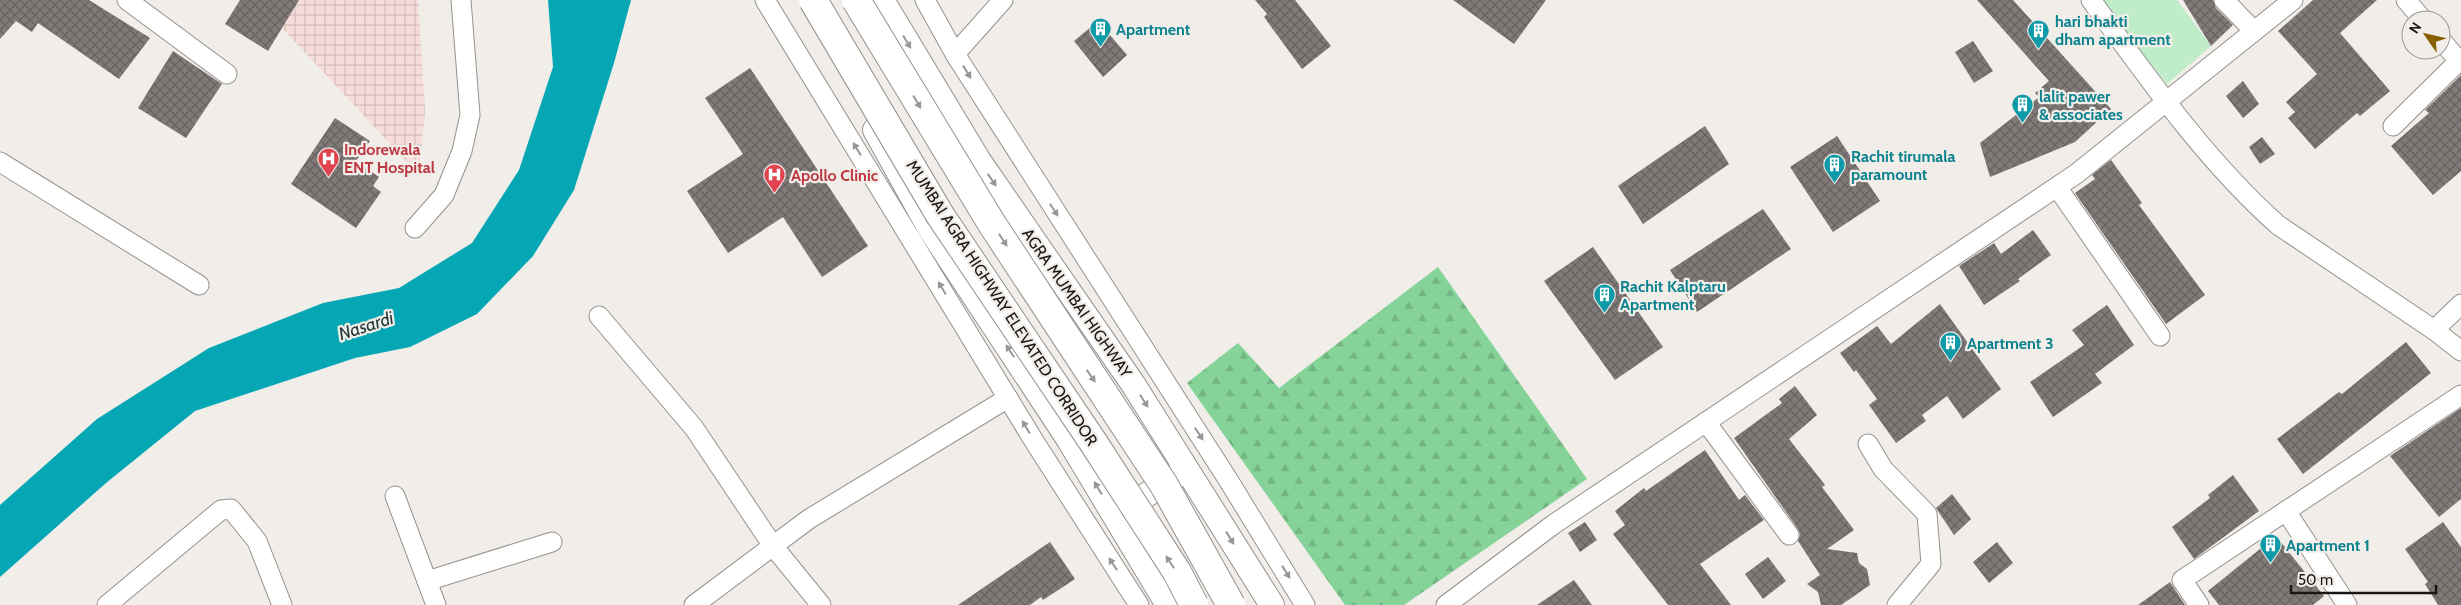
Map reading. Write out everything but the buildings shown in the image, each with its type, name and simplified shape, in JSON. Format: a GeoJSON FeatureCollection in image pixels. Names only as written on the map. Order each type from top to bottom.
{"type":"FeatureCollection","features":[{"type":"Feature","properties":{"kind":"highway","name":"MUMBAI AGRA HIGHWAY ELEVATED CORRIDOR"},"geometry":{"type":"LineString","coordinates":[[813,0],[940,215],[1093,442],[1176,572],[1194,605]]}},
{"type":"Feature","properties":{"kind":"highway"},"geometry":{"type":"LineString","coordinates":[[856,0],[992,224],[1164,485],[1231,605]]}},
{"type":"Feature","properties":{"kind":"main road"},"geometry":{"type":"LineString","coordinates":[[803,0],[930,229],[1069,440],[1168,605]]}},
{"type":"Feature","properties":{"kind":"main road","name":"AGRA MUMBAI HIGHWAY"},"geometry":{"type":"LineString","coordinates":[[882,0],[979,161],[1133,384],[1272,605]]}},
{"type":"Feature","properties":{"kind":"main road"},"geometry":{"type":"LineString","coordinates":[[1114,516],[1188,470]]}},
{"type":"Feature","properties":{"kind":"street"},"geometry":{"type":"LineString","coordinates":[[127,0],[227,74]]}},
{"type":"Feature","properties":{"kind":"street"},"geometry":{"type":"LineString","coordinates":[[415,228],[444,195],[462,152],[470,114],[461,0]]}},
{"type":"Feature","properties":{"kind":"street"},"geometry":{"type":"LineString","coordinates":[[765,0],[1008,398],[1139,605]]}},
{"type":"Feature","properties":{"kind":"street"},"geometry":{"type":"LineString","coordinates":[[925,0],[955,54],[1227,478],[1304,605]]}},
{"type":"Feature","properties":{"kind":"street"},"geometry":{"type":"LineString","coordinates":[[955,54],[1003,0]]}},
{"type":"Feature","properties":{"kind":"street"},"geometry":{"type":"LineString","coordinates":[[2091,0],[2165,102],[2257,206],[2278,225],[2434,330],[2461,351]]}},
{"type":"Feature","properties":{"kind":"street"},"geometry":{"type":"LineString","coordinates":[[2224,0],[2254,31]]}},
{"type":"Feature","properties":{"kind":"street"},"geometry":{"type":"LineString","coordinates":[[1446,605],[1554,524],[2057,187],[2293,0]]}},
{"type":"Feature","properties":{"kind":"street"},"geometry":{"type":"LineString","coordinates":[[2406,0],[2414,10]]}},
{"type":"Feature","properties":{"kind":"street"},"geometry":{"type":"LineString","coordinates":[[2393,126],[2460,60],[2451,51]]}},
{"type":"Feature","properties":{"kind":"street"},"geometry":{"type":"LineString","coordinates":[[0,162],[199,285]]}},
{"type":"Feature","properties":{"kind":"street"},"geometry":{"type":"LineString","coordinates":[[2057,187],[2160,336]]}},
{"type":"Feature","properties":{"kind":"street"},"geometry":{"type":"LineString","coordinates":[[2434,330],[2461,304]]}},
{"type":"Feature","properties":{"kind":"street"},"geometry":{"type":"LineString","coordinates":[[599,316],[694,428],[773,546],[821,605]]}},
{"type":"Feature","properties":{"kind":"street"},"geometry":{"type":"LineString","coordinates":[[2199,605],[2182,580],[2461,395]]}},
{"type":"Feature","properties":{"kind":"street"},"geometry":{"type":"LineString","coordinates":[[694,605],[809,520],[1008,398]]}},
{"type":"Feature","properties":{"kind":"street"},"geometry":{"type":"LineString","coordinates":[[1706,422],[1789,535]]}},
{"type":"Feature","properties":{"kind":"street"},"geometry":{"type":"LineString","coordinates":[[1868,444],[1883,469],[1927,514],[1931,564],[1897,605]]}},
{"type":"Feature","properties":{"kind":"street"},"geometry":{"type":"LineString","coordinates":[[395,496],[436,605]]}},
{"type":"Feature","properties":{"kind":"street"},"geometry":{"type":"LineString","coordinates":[[107,605],[221,510],[230,509],[257,541],[282,605]]}},
{"type":"Feature","properties":{"kind":"street"},"geometry":{"type":"LineString","coordinates":[[2286,511],[2347,605]]}},
{"type":"Feature","properties":{"kind":"street"},"geometry":{"type":"LineString","coordinates":[[427,581],[552,542]]}},
{"type":"Feature","properties":{"kind":"shaded area"},"geometry":{"type":"Polygon","coordinates":[[[256,0],[418,0],[425,111],[419,175],[256,0]]]}},
{"type":"Feature","properties":{"kind":"green space"},"geometry":{"type":"Polygon","coordinates":[[[2099,0],[2177,0],[2211,46],[2167,84],[2099,0]]]}},
{"type":"Feature","properties":{"kind":"green space"},"geometry":{"type":"Polygon","coordinates":[[[1438,267],[1587,479],[1404,605],[1345,605],[1187,383],[1238,343],[1279,388],[1438,267]]]}},
{"type":"Feature","properties":{"kind":"water","name":"Nasardi"},"geometry":{"type":"Polygon","coordinates":[[[548,0],[631,0],[614,63],[574,190],[533,256],[477,314],[410,347],[355,358],[195,411],[106,483],[0,577],[0,505],[97,419],[209,348],[323,303],[399,288],[472,243],[519,170],[553,67],[548,0]]]}},
{"type":"Feature","properties":{"kind":"place","name":"Apartment"},"geometry":{"type":"Point","coordinates":[1100,48]}},
{"type":"Feature","properties":{"kind":"place","name":"hari bhakti dham apartment"},"geometry":{"type":"Point","coordinates":[2039,49]}},
{"type":"Feature","properties":{"kind":"place","name":"lalit pawer & associates"},"geometry":{"type":"Point","coordinates":[2023,124]}},
{"type":"Feature","properties":{"kind":"place","name":"Indorewala ENT Hospital"},"geometry":{"type":"Point","coordinates":[328,177]}},
{"type":"Feature","properties":{"kind":"place","name":"Rachit tirumala paramount"},"geometry":{"type":"Point","coordinates":[1835,184]}},
{"type":"Feature","properties":{"kind":"place","name":"Apollo Clinic"},"geometry":{"type":"Point","coordinates":[775,194]}},
{"type":"Feature","properties":{"kind":"place","name":"Rachit Kalptaru Apartment"},"geometry":{"type":"Point","coordinates":[1604,314]}},
{"type":"Feature","properties":{"kind":"place","name":"Apartment 3"},"geometry":{"type":"Point","coordinates":[1951,362]}},
{"type":"Feature","properties":{"kind":"place","name":"Apartment 1"},"geometry":{"type":"Point","coordinates":[2270,564]}}]}
